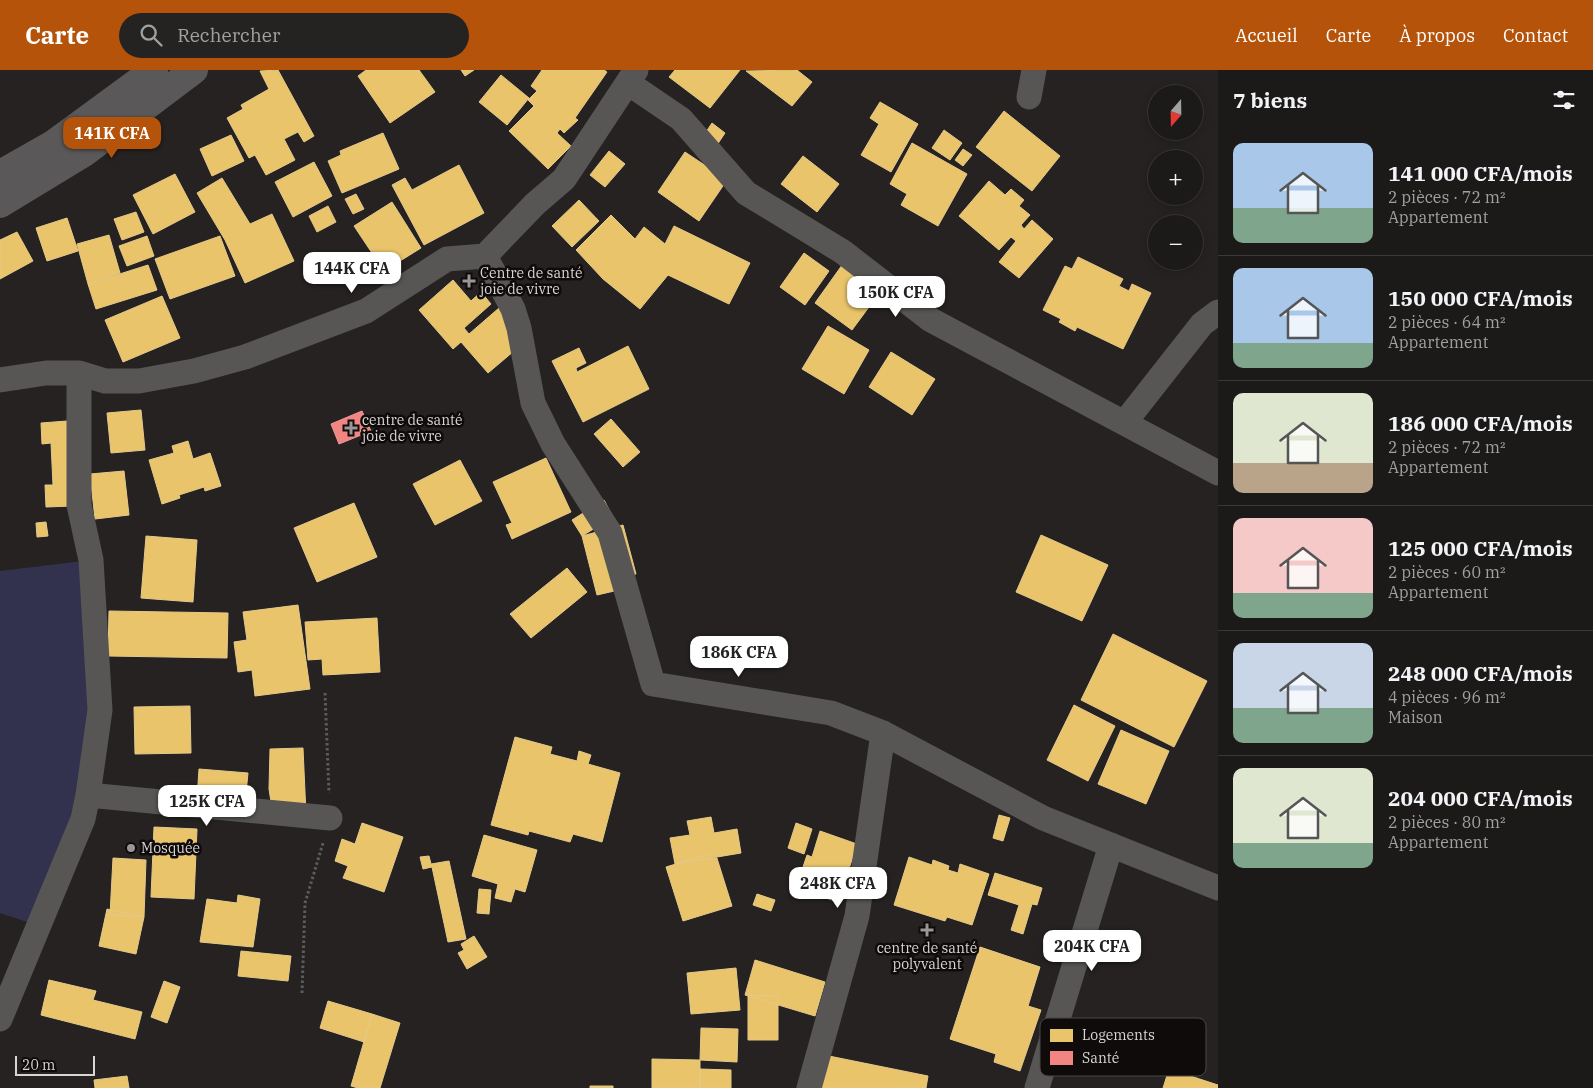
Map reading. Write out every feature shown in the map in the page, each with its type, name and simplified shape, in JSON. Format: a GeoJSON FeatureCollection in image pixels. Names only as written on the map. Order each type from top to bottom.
{"type":"FeatureCollection","features":[{"type":"Feature","properties":{"kind":"main road"},"geometry":{"type":"LineString","coordinates":[[0,174],[53,144],[154,70]]}},
{"type":"Feature","properties":{"kind":"main road"},"geometry":{"type":"LineString","coordinates":[[0,204],[84,153],[194,70]]}},
{"type":"Feature","properties":{"kind":"street"},"geometry":{"type":"LineString","coordinates":[[1029,96],[1034,70]]}},
{"type":"Feature","properties":{"kind":"street"},"geometry":{"type":"LineString","coordinates":[[0,380],[46,373],[79,373],[105,381],[139,381],[194,371],[244,357],[366,310],[447,259],[485,256],[535,204],[564,180],[632,77],[681,119],[746,194],[843,252],[931,320],[1218,473]]}},
{"type":"Feature","properties":{"kind":"street"},"geometry":{"type":"LineString","coordinates":[[485,256],[513,309],[519,328],[533,403],[553,444],[610,532],[653,684],[831,713],[883,733],[1043,818],[1218,888]]}},
{"type":"Feature","properties":{"kind":"street"},"geometry":{"type":"LineString","coordinates":[[1125,422],[1202,324],[1218,312]]}},
{"type":"Feature","properties":{"kind":"street"},"geometry":{"type":"LineString","coordinates":[[0,1019],[83,819],[100,710],[91,560],[79,506],[79,373]]}},
{"type":"Feature","properties":{"kind":"street"},"geometry":{"type":"LineString","coordinates":[[809,1088],[857,916],[883,733]]}},
{"type":"Feature","properties":{"kind":"street"},"geometry":{"type":"LineString","coordinates":[[88,795],[330,818]]}},
{"type":"Feature","properties":{"kind":"street"},"geometry":{"type":"LineString","coordinates":[[1058,1018],[1111,845]]}},
{"type":"Feature","properties":{"kind":"street"},"geometry":{"type":"LineString","coordinates":[[1037,1088],[1041,1076]]}},
{"type":"Feature","properties":{"kind":"path"},"geometry":{"type":"LineString","coordinates":[[302,992],[305,903],[330,818],[326,693]]}},
{"type":"Feature","properties":{"kind":"shaded area"},"geometry":{"type":"Polygon","coordinates":[[[91,560],[90,786],[39,926],[0,913],[0,571],[91,560]]]}},
{"type":"Feature","properties":{"kind":"building: Logements"},"geometry":{"type":"Polygon","coordinates":[[[278,70],[314,136],[304,142],[298,132],[284,139],[295,160],[266,175],[255,155],[249,158],[227,118],[243,109],[241,105],[269,89],[260,71],[278,70]]]}},
{"type":"Feature","properties":{"kind":"building: Logements"},"geometry":{"type":"Polygon","coordinates":[[[366,70],[419,70],[435,92],[390,123],[358,76],[366,70]]]}},
{"type":"Feature","properties":{"kind":"building: Logements"},"geometry":{"type":"Polygon","coordinates":[[[461,70],[474,70],[465,76],[461,70]]]}},
{"type":"Feature","properties":{"kind":"building: Logements"},"geometry":{"type":"Polygon","coordinates":[[[542,70],[604,70],[607,72],[575,118],[578,120],[564,133],[560,129],[557,133],[571,146],[548,169],[509,131],[534,106],[528,100],[537,91],[531,86],[542,70]]]}},
{"type":"Feature","properties":{"kind":"building: Logements"},"geometry":{"type":"Polygon","coordinates":[[[675,70],[740,70],[710,108],[669,77],[675,70]]]}},
{"type":"Feature","properties":{"kind":"building: Logements"},"geometry":{"type":"Polygon","coordinates":[[[797,70],[812,82],[792,106],[746,71],[797,70]]]}},
{"type":"Feature","properties":{"kind":"building: Logements"},"geometry":{"type":"Polygon","coordinates":[[[501,75],[529,98],[507,125],[479,102],[501,75]]]}},
{"type":"Feature","properties":{"kind":"building: Logements"},"geometry":{"type":"Polygon","coordinates":[[[880,102],[918,124],[891,172],[861,155],[879,124],[870,118],[880,102]]]}},
{"type":"Feature","properties":{"kind":"building: Logements"},"geometry":{"type":"Polygon","coordinates":[[[1004,111],[1060,156],[1032,191],[976,147],[1004,111]]]}},
{"type":"Feature","properties":{"kind":"building: Logements"},"geometry":{"type":"Polygon","coordinates":[[[712,123],[725,133],[717,145],[704,135],[712,123]]]}},
{"type":"Feature","properties":{"kind":"building: Logements"},"geometry":{"type":"Polygon","coordinates":[[[944,130],[962,143],[950,160],[932,148],[944,130]]]}},
{"type":"Feature","properties":{"kind":"building: Logements"},"geometry":{"type":"Polygon","coordinates":[[[383,133],[399,169],[342,193],[328,161],[341,155],[340,151],[383,133]]]}},
{"type":"Feature","properties":{"kind":"building: Logements"},"geometry":{"type":"Polygon","coordinates":[[[231,135],[244,161],[212,176],[200,149],[231,135]]]}},
{"type":"Feature","properties":{"kind":"building: Logements"},"geometry":{"type":"Polygon","coordinates":[[[912,143],[967,174],[938,226],[901,205],[907,194],[890,184],[912,143]]]}},
{"type":"Feature","properties":{"kind":"building: Logements"},"geometry":{"type":"Polygon","coordinates":[[[963,149],[972,155],[963,166],[955,160],[963,149]]]}},
{"type":"Feature","properties":{"kind":"building: Logements"},"geometry":{"type":"Polygon","coordinates":[[[609,151],[625,164],[605,187],[590,175],[609,151]]]}},
{"type":"Feature","properties":{"kind":"building: Logements"},"geometry":{"type":"Polygon","coordinates":[[[685,152],[727,180],[699,221],[658,192],[685,152]]]}},
{"type":"Feature","properties":{"kind":"building: Logements"},"geometry":{"type":"Polygon","coordinates":[[[803,156],[839,184],[817,212],[781,184],[803,156]]]}},
{"type":"Feature","properties":{"kind":"building: Logements"},"geometry":{"type":"Polygon","coordinates":[[[314,162],[332,196],[293,217],[275,182],[314,162]]]}},
{"type":"Feature","properties":{"kind":"building: Logements"},"geometry":{"type":"Polygon","coordinates":[[[459,165],[484,213],[424,245],[392,185],[405,178],[412,190],[459,165]]]}},
{"type":"Feature","properties":{"kind":"building: Logements"},"geometry":{"type":"Polygon","coordinates":[[[175,174],[195,212],[153,234],[133,195],[175,174]]]}},
{"type":"Feature","properties":{"kind":"building: Logements"},"geometry":{"type":"Polygon","coordinates":[[[222,178],[250,224],[272,214],[294,261],[245,283],[225,240],[197,193],[222,178]]]}},
{"type":"Feature","properties":{"kind":"building: Logements"},"geometry":{"type":"Polygon","coordinates":[[[989,181],[1005,195],[1011,189],[1024,200],[1019,206],[1030,215],[1021,225],[1024,229],[1032,220],[1053,239],[1019,278],[999,262],[1016,241],[1011,237],[999,250],[959,216],[989,181]]]}},
{"type":"Feature","properties":{"kind":"building: Logements"},"geometry":{"type":"Polygon","coordinates":[[[356,194],[364,209],[353,214],[345,199],[356,194]]]}},
{"type":"Feature","properties":{"kind":"building: Logements"},"geometry":{"type":"Polygon","coordinates":[[[579,200],[599,221],[572,247],[552,226],[579,200]]]}},
{"type":"Feature","properties":{"kind":"building: Logements"},"geometry":{"type":"Polygon","coordinates":[[[392,202],[421,248],[384,271],[354,226],[392,202]]]}},
{"type":"Feature","properties":{"kind":"building: Logements"},"geometry":{"type":"Polygon","coordinates":[[[328,206],[336,222],[317,232],[309,216],[328,206]]]}},
{"type":"Feature","properties":{"kind":"building: Logements"},"geometry":{"type":"Polygon","coordinates":[[[136,212],[144,232],[122,240],[114,219],[136,212]]]}},
{"type":"Feature","properties":{"kind":"building: Logements"},"geometry":{"type":"Polygon","coordinates":[[[611,215],[635,239],[644,227],[665,244],[674,226],[750,263],[729,304],[668,275],[640,309],[603,279],[576,250],[611,215]]]}},
{"type":"Feature","properties":{"kind":"building: Logements"},"geometry":{"type":"Polygon","coordinates":[[[67,218],[78,251],[47,261],[36,228],[67,218]]]}},
{"type":"Feature","properties":{"kind":"building: Logements"},"geometry":{"type":"Polygon","coordinates":[[[17,232],[33,261],[0,279],[0,240],[17,232]]]}},
{"type":"Feature","properties":{"kind":"building: Logements"},"geometry":{"type":"Polygon","coordinates":[[[109,235],[120,273],[88,284],[77,244],[109,235]]]}},
{"type":"Feature","properties":{"kind":"building: Logements"},"geometry":{"type":"Polygon","coordinates":[[[147,236],[154,256],[127,266],[119,246],[147,236]]]}},
{"type":"Feature","properties":{"kind":"building: Logements"},"geometry":{"type":"Polygon","coordinates":[[[220,236],[235,276],[170,299],[155,259],[220,236]]]}},
{"type":"Feature","properties":{"kind":"building: Logements"},"geometry":{"type":"Polygon","coordinates":[[[804,253],[829,271],[805,305],[780,287],[804,253]]]}},
{"type":"Feature","properties":{"kind":"building: Logements"},"geometry":{"type":"Polygon","coordinates":[[[1078,257],[1123,279],[1119,286],[1129,291],[1132,284],[1151,293],[1123,349],[1077,327],[1075,331],[1059,322],[1061,319],[1043,310],[1065,266],[1072,269],[1078,257]]]}},
{"type":"Feature","properties":{"kind":"building: Logements"},"geometry":{"type":"Polygon","coordinates":[[[845,261],[883,288],[852,330],[815,303],[845,261]]]}},
{"type":"Feature","properties":{"kind":"building: Logements"},"geometry":{"type":"Polygon","coordinates":[[[148,265],[157,290],[96,309],[88,284],[148,265]]]}},
{"type":"Feature","properties":{"kind":"building: Logements"},"geometry":{"type":"Polygon","coordinates":[[[453,280],[471,301],[481,292],[491,304],[464,328],[469,334],[499,308],[527,340],[488,373],[461,342],[453,349],[419,310],[453,280]]]}},
{"type":"Feature","properties":{"kind":"building: Logements"},"geometry":{"type":"Polygon","coordinates":[[[162,296],[180,338],[123,362],[105,320],[162,296]]]}},
{"type":"Feature","properties":{"kind":"building: Logements"},"geometry":{"type":"Polygon","coordinates":[[[828,326],[869,350],[844,394],[802,369],[828,326]]]}},
{"type":"Feature","properties":{"kind":"building: Logements"},"geometry":{"type":"Polygon","coordinates":[[[628,346],[649,389],[583,422],[552,361],[579,348],[586,363],[576,368],[577,372],[628,346]]]}},
{"type":"Feature","properties":{"kind":"building: Logements"},"geometry":{"type":"Polygon","coordinates":[[[891,352],[935,379],[912,415],[869,387],[891,352]]]}},
{"type":"Feature","properties":{"kind":"building: Logements"},"geometry":{"type":"Polygon","coordinates":[[[141,410],[145,450],[111,453],[107,413],[141,410]]]}},
{"type":"Feature","properties":{"kind":"building: Logements"},"geometry":{"type":"Polygon","coordinates":[[[611,419],[640,452],[623,467],[594,434],[611,419]]]}},
{"type":"Feature","properties":{"kind":"building: Logements"},"geometry":{"type":"Polygon","coordinates":[[[67,421],[72,506],[46,507],[45,485],[53,485],[51,443],[42,444],[41,423],[67,421]]]}},
{"type":"Feature","properties":{"kind":"building: Logements"},"geometry":{"type":"Polygon","coordinates":[[[188,441],[193,459],[210,453],[221,486],[205,491],[204,487],[179,495],[180,498],[162,504],[149,460],[174,453],[172,446],[188,441]]]}},
{"type":"Feature","properties":{"kind":"building: Logements"},"geometry":{"type":"Polygon","coordinates":[[[546,458],[571,512],[512,539],[506,525],[512,523],[493,482],[546,458]]]}},
{"type":"Feature","properties":{"kind":"building: Logements"},"geometry":{"type":"Polygon","coordinates":[[[460,460],[482,501],[435,525],[413,484],[460,460]]]}},
{"type":"Feature","properties":{"kind":"building: Logements"},"geometry":{"type":"Polygon","coordinates":[[[124,471],[129,515],[95,519],[90,474],[124,471]]]}},
{"type":"Feature","properties":{"kind":"building: Logements"},"geometry":{"type":"Polygon","coordinates":[[[604,500],[613,517],[582,536],[572,520],[604,500]]]}},
{"type":"Feature","properties":{"kind":"building: Logements"},"geometry":{"type":"Polygon","coordinates":[[[354,503],[377,557],[317,582],[294,528],[354,503]]]}},
{"type":"Feature","properties":{"kind":"building: Logements"},"geometry":{"type":"Polygon","coordinates":[[[46,522],[48,536],[37,537],[36,523],[46,522]]]}},
{"type":"Feature","properties":{"kind":"building: Logements"},"geometry":{"type":"Polygon","coordinates":[[[623,525],[636,574],[620,578],[623,589],[597,595],[582,536],[623,525]]]}},
{"type":"Feature","properties":{"kind":"building: Logements"},"geometry":{"type":"Polygon","coordinates":[[[1041,535],[1108,565],[1082,621],[1016,592],[1041,535]]]}},
{"type":"Feature","properties":{"kind":"building: Logements"},"geometry":{"type":"Polygon","coordinates":[[[146,536],[197,540],[193,602],[141,598],[146,536]]]}},
{"type":"Feature","properties":{"kind":"building: Logements"},"geometry":{"type":"Polygon","coordinates":[[[567,568],[587,592],[531,638],[510,614],[567,568]]]}},
{"type":"Feature","properties":{"kind":"building: Logements"},"geometry":{"type":"Polygon","coordinates":[[[298,605],[310,689],[255,696],[252,670],[238,672],[234,642],[247,640],[243,612],[298,605]]]}},
{"type":"Feature","properties":{"kind":"building: Logements"},"geometry":{"type":"Polygon","coordinates":[[[109,611],[228,613],[227,658],[108,656],[109,611]]]}},
{"type":"Feature","properties":{"kind":"building: Logements"},"geometry":{"type":"Polygon","coordinates":[[[377,618],[380,672],[323,675],[322,659],[308,660],[305,622],[377,618]]]}},
{"type":"Feature","properties":{"kind":"building: Logements"},"geometry":{"type":"Polygon","coordinates":[[[1113,634],[1207,681],[1174,747],[1081,700],[1113,634]]]}},
{"type":"Feature","properties":{"kind":"building: Logements"},"geometry":{"type":"Polygon","coordinates":[[[1074,705],[1115,726],[1088,781],[1047,760],[1074,705]]]}},
{"type":"Feature","properties":{"kind":"building: Logements"},"geometry":{"type":"Polygon","coordinates":[[[190,706],[191,753],[135,754],[134,707],[190,706]]]}},
{"type":"Feature","properties":{"kind":"building: Logements"},"geometry":{"type":"Polygon","coordinates":[[[1121,730],[1169,751],[1146,804],[1098,784],[1121,730]]]}},
{"type":"Feature","properties":{"kind":"building: Logements"},"geometry":{"type":"Polygon","coordinates":[[[515,737],[552,747],[550,754],[577,761],[579,751],[591,755],[588,764],[620,773],[602,842],[573,834],[570,842],[529,831],[528,835],[491,825],[515,737]]]}},
{"type":"Feature","properties":{"kind":"building: Logements"},"geometry":{"type":"Polygon","coordinates":[[[303,748],[306,814],[273,815],[269,789],[270,749],[303,748]]]}},
{"type":"Feature","properties":{"kind":"building: Logements"},"geometry":{"type":"Polygon","coordinates":[[[199,769],[248,773],[245,803],[197,799],[199,769]]]}},
{"type":"Feature","properties":{"kind":"building: Logements"},"geometry":{"type":"Polygon","coordinates":[[[999,815],[1010,818],[1003,841],[993,838],[999,815]]]}},
{"type":"Feature","properties":{"kind":"building: Logements"},"geometry":{"type":"Polygon","coordinates":[[[711,817],[714,833],[737,829],[741,853],[675,864],[670,838],[690,835],[687,821],[711,817]]]}},
{"type":"Feature","properties":{"kind":"building: Logements"},"geometry":{"type":"Polygon","coordinates":[[[362,823],[403,837],[384,892],[343,878],[348,866],[335,861],[342,839],[355,844],[362,823]]]}},
{"type":"Feature","properties":{"kind":"building: Logements"},"geometry":{"type":"Polygon","coordinates":[[[796,823],[812,829],[804,854],[788,848],[796,823]]]}},
{"type":"Feature","properties":{"kind":"building: Logements"},"geometry":{"type":"Polygon","coordinates":[[[154,827],[197,829],[194,899],[151,897],[154,827]]]}},
{"type":"Feature","properties":{"kind":"building: Logements"},"geometry":{"type":"Polygon","coordinates":[[[820,831],[857,844],[847,875],[855,877],[849,898],[840,895],[838,902],[796,888],[807,855],[812,857],[820,831]]]}},
{"type":"Feature","properties":{"kind":"building: Logements"},"geometry":{"type":"Polygon","coordinates":[[[484,835],[537,850],[525,892],[515,889],[511,902],[495,898],[498,884],[472,876],[484,835]]]}},
{"type":"Feature","properties":{"kind":"building: Logements"},"geometry":{"type":"Polygon","coordinates":[[[715,852],[732,906],[683,921],[666,867],[715,852]]]}},
{"type":"Feature","properties":{"kind":"building: Logements"},"geometry":{"type":"Polygon","coordinates":[[[429,856],[431,864],[449,861],[466,939],[448,942],[432,867],[423,869],[420,857],[429,856]]]}},
{"type":"Feature","properties":{"kind":"building: Logements"},"geometry":{"type":"Polygon","coordinates":[[[909,857],[932,865],[933,860],[949,866],[948,870],[958,873],[960,864],[989,874],[972,925],[947,917],[945,921],[894,905],[909,857]]]}},
{"type":"Feature","properties":{"kind":"building: Logements"},"geometry":{"type":"Polygon","coordinates":[[[113,858],[146,860],[144,917],[110,915],[113,858]]]}},
{"type":"Feature","properties":{"kind":"building: Logements"},"geometry":{"type":"Polygon","coordinates":[[[995,873],[1042,888],[1037,905],[1032,904],[1023,934],[1011,930],[1019,905],[988,895],[995,873]]]}},
{"type":"Feature","properties":{"kind":"building: Logements"},"geometry":{"type":"Polygon","coordinates":[[[479,889],[491,890],[489,914],[477,913],[479,889]]]}},
{"type":"Feature","properties":{"kind":"building: Logements"},"geometry":{"type":"Polygon","coordinates":[[[757,894],[775,900],[771,911],[753,905],[757,894]]]}},
{"type":"Feature","properties":{"kind":"building: Logements"},"geometry":{"type":"Polygon","coordinates":[[[238,895],[260,899],[253,947],[200,942],[207,899],[237,903],[238,895]]]}},
{"type":"Feature","properties":{"kind":"building: Logements"},"geometry":{"type":"Polygon","coordinates":[[[107,909],[144,917],[136,954],[99,946],[107,909]]]}},
{"type":"Feature","properties":{"kind":"building: Logements"},"geometry":{"type":"Polygon","coordinates":[[[474,936],[487,957],[467,969],[458,953],[464,950],[461,944],[474,936]]]}},
{"type":"Feature","properties":{"kind":"building: Logements"},"geometry":{"type":"Polygon","coordinates":[[[980,947],[1040,967],[1028,1006],[1041,1010],[1020,1071],[994,1062],[996,1054],[950,1039],[980,947]]]}},
{"type":"Feature","properties":{"kind":"building: Logements"},"geometry":{"type":"Polygon","coordinates":[[[241,951],[291,956],[288,981],[238,976],[241,951]]]}},
{"type":"Feature","properties":{"kind":"building: Logements"},"geometry":{"type":"Polygon","coordinates":[[[755,960],[825,982],[815,1016],[745,995],[755,960]]]}},
{"type":"Feature","properties":{"kind":"building: Logements"},"geometry":{"type":"Polygon","coordinates":[[[736,968],[740,1010],[691,1014],[687,973],[736,968]]]}},
{"type":"Feature","properties":{"kind":"building: Logements"},"geometry":{"type":"Polygon","coordinates":[[[49,980],[96,991],[93,1000],[142,1012],[135,1039],[41,1015],[49,980]]]}},
{"type":"Feature","properties":{"kind":"building: Logements"},"geometry":{"type":"Polygon","coordinates":[[[164,981],[180,987],[167,1023],[151,1017],[164,981]]]}},
{"type":"Feature","properties":{"kind":"building: Logements"},"geometry":{"type":"Polygon","coordinates":[[[748,995],[778,996],[778,1040],[748,1040],[748,995]]]}},
{"type":"Feature","properties":{"kind":"building: Logements"},"geometry":{"type":"Polygon","coordinates":[[[328,1001],[372,1014],[364,1042],[320,1028],[328,1001]]]}},
{"type":"Feature","properties":{"kind":"building: Logements"},"geometry":{"type":"Polygon","coordinates":[[[372,1014],[400,1023],[380,1088],[358,1088],[351,1086],[372,1014]]]}},
{"type":"Feature","properties":{"kind":"building: Logements"},"geometry":{"type":"Polygon","coordinates":[[[701,1028],[738,1029],[737,1062],[700,1060],[701,1028]]]}},
{"type":"Feature","properties":{"kind":"building: Logements"},"geometry":{"type":"Polygon","coordinates":[[[824,1055],[928,1076],[926,1088],[817,1088],[824,1055]]]}},
{"type":"Feature","properties":{"kind":"building: Logements"},"geometry":{"type":"Polygon","coordinates":[[[652,1059],[700,1060],[700,1088],[652,1088],[652,1059]]]}},
{"type":"Feature","properties":{"kind":"building: Logements"},"geometry":{"type":"Polygon","coordinates":[[[700,1069],[731,1070],[731,1088],[700,1088],[700,1069]]]}},
{"type":"Feature","properties":{"kind":"building: Logements"},"geometry":{"type":"Polygon","coordinates":[[[127,1076],[129,1088],[95,1088],[94,1080],[127,1076]]]}},
{"type":"Feature","properties":{"kind":"building: Logements"},"geometry":{"type":"Polygon","coordinates":[[[1167,1076],[1190,1076],[1218,1085],[1218,1088],[1163,1088],[1167,1076]]]}},
{"type":"Feature","properties":{"kind":"building: Logements"},"geometry":{"type":"Polygon","coordinates":[[[590,1086],[613,1086],[613,1088],[590,1088],[590,1086]]]}},
{"type":"Feature","properties":{"kind":"building: Santé"},"geometry":{"type":"Polygon","coordinates":[[[362,411],[371,431],[339,444],[331,424],[362,411]]]}},
{"type":"Feature","properties":{"kind":"place","name":"Centre de santé joie de vivre"},"geometry":{"type":"Point","coordinates":[469,281]}},
{"type":"Feature","properties":{"kind":"place","name":"centre de santé joie de vivre"},"geometry":{"type":"Point","coordinates":[351,428]}},
{"type":"Feature","properties":{"kind":"place","name":"Mosquée"},"geometry":{"type":"Point","coordinates":[131,848]}},
{"type":"Feature","properties":{"kind":"place","name":"centre de santé polyvalent"},"geometry":{"type":"Point","coordinates":[927,930]}}]}
